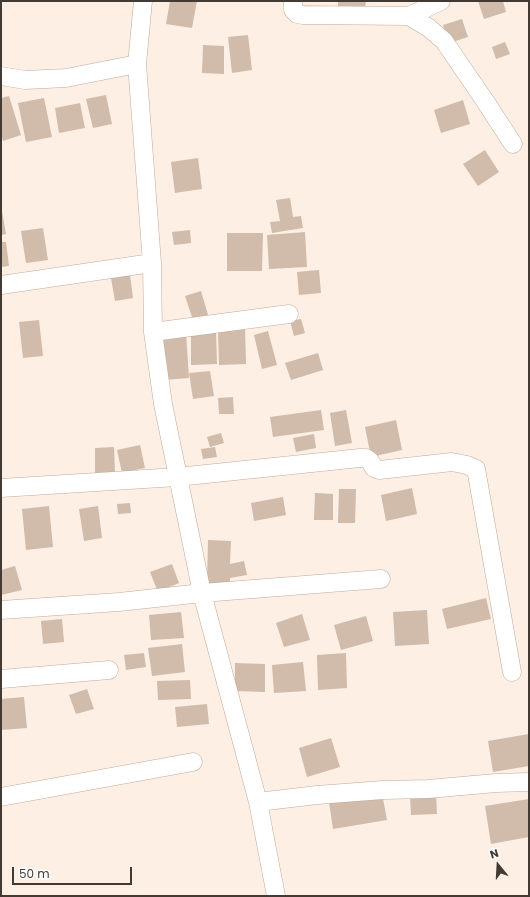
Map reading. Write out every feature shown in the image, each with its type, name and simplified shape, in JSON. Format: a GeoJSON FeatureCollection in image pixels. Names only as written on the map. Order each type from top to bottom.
{"type":"FeatureCollection","features":[{"type":"Feature","properties":{"kind":"street"},"geometry":{"type":"LineString","coordinates":[[143,1],[137,64],[152,264],[153,332],[163,404],[202,593],[258,802],[276,896]]}},
{"type":"Feature","properties":{"kind":"street"},"geometry":{"type":"LineString","coordinates":[[293,1],[293,10],[297,14],[303,15],[409,16],[441,1]]}},
{"type":"Feature","properties":{"kind":"street"},"geometry":{"type":"LineString","coordinates":[[409,16],[429,28],[444,41],[514,144]]}},
{"type":"Feature","properties":{"kind":"street"},"geometry":{"type":"LineString","coordinates":[[1,76],[25,80],[66,78],[137,64]]}},
{"type":"Feature","properties":{"kind":"street"},"geometry":{"type":"LineString","coordinates":[[1,285],[152,264]]}},
{"type":"Feature","properties":{"kind":"street"},"geometry":{"type":"LineString","coordinates":[[153,332],[289,314]]}},
{"type":"Feature","properties":{"kind":"street"},"geometry":{"type":"LineString","coordinates":[[1,488],[177,477],[360,458],[366,458],[374,468],[379,470],[452,462],[467,465],[476,469],[512,672]]}},
{"type":"Feature","properties":{"kind":"street"},"geometry":{"type":"LineString","coordinates":[[1,610],[119,602],[202,593],[381,579]]}},
{"type":"Feature","properties":{"kind":"street"},"geometry":{"type":"LineString","coordinates":[[1,679],[109,670]]}},
{"type":"Feature","properties":{"kind":"street"},"geometry":{"type":"LineString","coordinates":[[1,798],[194,762]]}},
{"type":"Feature","properties":{"kind":"street"},"geometry":{"type":"LineString","coordinates":[[258,802],[317,795],[383,790],[529,782]]}},
{"type":"Feature","properties":{"kind":"building"},"geometry":{"type":"Polygon","coordinates":[[[170,1],[197,1],[192,28],[166,24],[170,1]]]}},
{"type":"Feature","properties":{"kind":"building"},"geometry":{"type":"Polygon","coordinates":[[[338,1],[366,1],[365,9],[338,8],[338,1]]]}},
{"type":"Feature","properties":{"kind":"building"},"geometry":{"type":"Polygon","coordinates":[[[478,1],[503,1],[506,12],[484,19],[478,1]]]}},
{"type":"Feature","properties":{"kind":"building"},"geometry":{"type":"Polygon","coordinates":[[[462,19],[468,37],[449,43],[443,25],[462,19]]]}},
{"type":"Feature","properties":{"kind":"building"},"geometry":{"type":"Polygon","coordinates":[[[248,35],[252,70],[232,73],[228,37],[248,35]]]}},
{"type":"Feature","properties":{"kind":"building"},"geometry":{"type":"Polygon","coordinates":[[[505,42],[510,54],[496,59],[492,47],[505,42]]]}},
{"type":"Feature","properties":{"kind":"building"},"geometry":{"type":"Polygon","coordinates":[[[203,45],[224,46],[224,74],[202,73],[203,45]]]}},
{"type":"Feature","properties":{"kind":"building"},"geometry":{"type":"Polygon","coordinates":[[[106,95],[112,124],[93,128],[86,99],[106,95]]]}},
{"type":"Feature","properties":{"kind":"building"},"geometry":{"type":"Polygon","coordinates":[[[9,96],[21,135],[3,141],[1,134],[1,98],[9,96]]]}},
{"type":"Feature","properties":{"kind":"building"},"geometry":{"type":"Polygon","coordinates":[[[44,98],[52,137],[26,142],[18,103],[44,98]]]}},
{"type":"Feature","properties":{"kind":"building"},"geometry":{"type":"Polygon","coordinates":[[[463,100],[470,124],[441,133],[434,110],[463,100]]]}},
{"type":"Feature","properties":{"kind":"building"},"geometry":{"type":"Polygon","coordinates":[[[80,103],[85,128],[59,133],[55,108],[80,103]]]}},
{"type":"Feature","properties":{"kind":"building"},"geometry":{"type":"Polygon","coordinates":[[[485,150],[499,172],[478,186],[463,164],[485,150]]]}},
{"type":"Feature","properties":{"kind":"building"},"geometry":{"type":"Polygon","coordinates":[[[198,158],[202,189],[175,193],[171,162],[198,158]]]}},
{"type":"Feature","properties":{"kind":"building"},"geometry":{"type":"Polygon","coordinates":[[[290,198],[293,217],[301,216],[303,228],[272,233],[270,222],[280,221],[276,200],[290,198]]]}},
{"type":"Feature","properties":{"kind":"building"},"geometry":{"type":"Polygon","coordinates":[[[1,211],[6,234],[1,235],[1,211]]]}},
{"type":"Feature","properties":{"kind":"building"},"geometry":{"type":"Polygon","coordinates":[[[43,228],[48,260],[26,263],[21,231],[43,228]]]}},
{"type":"Feature","properties":{"kind":"building"},"geometry":{"type":"Polygon","coordinates":[[[190,230],[191,243],[174,245],[172,232],[190,230]]]}},
{"type":"Feature","properties":{"kind":"building"},"geometry":{"type":"Polygon","coordinates":[[[305,232],[307,267],[269,269],[267,235],[305,232]]]}},
{"type":"Feature","properties":{"kind":"building"},"geometry":{"type":"Polygon","coordinates":[[[227,233],[263,233],[262,271],[227,271],[227,233]]]}},
{"type":"Feature","properties":{"kind":"building"},"geometry":{"type":"Polygon","coordinates":[[[1,242],[6,242],[9,266],[1,267],[1,242]]]}},
{"type":"Feature","properties":{"kind":"building"},"geometry":{"type":"Polygon","coordinates":[[[319,270],[321,293],[299,295],[297,272],[319,270]]]}},
{"type":"Feature","properties":{"kind":"building"},"geometry":{"type":"Polygon","coordinates":[[[130,275],[133,298],[115,301],[111,278],[130,275]]]}},
{"type":"Feature","properties":{"kind":"building"},"geometry":{"type":"Polygon","coordinates":[[[201,291],[208,315],[193,320],[185,296],[201,291]]]}},
{"type":"Feature","properties":{"kind":"building"},"geometry":{"type":"Polygon","coordinates":[[[301,319],[305,333],[294,336],[290,321],[301,319]]]}},
{"type":"Feature","properties":{"kind":"building"},"geometry":{"type":"Polygon","coordinates":[[[39,320],[43,356],[23,358],[19,322],[39,320]]]}},
{"type":"Feature","properties":{"kind":"building"},"geometry":{"type":"Polygon","coordinates":[[[245,328],[246,364],[219,365],[218,329],[245,328]]]}},
{"type":"Feature","properties":{"kind":"building"},"geometry":{"type":"Polygon","coordinates":[[[268,331],[277,365],[262,369],[254,335],[268,331]]]}},
{"type":"Feature","properties":{"kind":"building"},"geometry":{"type":"Polygon","coordinates":[[[191,332],[216,332],[217,364],[191,365],[191,332]]]}},
{"type":"Feature","properties":{"kind":"building"},"geometry":{"type":"Polygon","coordinates":[[[186,333],[189,378],[164,380],[161,335],[186,333]]]}},
{"type":"Feature","properties":{"kind":"building"},"geometry":{"type":"Polygon","coordinates":[[[318,353],[323,370],[291,380],[285,363],[318,353]]]}},
{"type":"Feature","properties":{"kind":"building"},"geometry":{"type":"Polygon","coordinates":[[[210,371],[214,396],[193,399],[189,373],[210,371]]]}},
{"type":"Feature","properties":{"kind":"building"},"geometry":{"type":"Polygon","coordinates":[[[233,397],[234,414],[219,414],[218,398],[233,397]]]}},
{"type":"Feature","properties":{"kind":"building"},"geometry":{"type":"Polygon","coordinates":[[[321,410],[324,430],[273,437],[270,417],[321,410]]]}},
{"type":"Feature","properties":{"kind":"building"},"geometry":{"type":"Polygon","coordinates":[[[346,410],[352,443],[335,446],[330,413],[346,410]]]}},
{"type":"Feature","properties":{"kind":"building"},"geometry":{"type":"Polygon","coordinates":[[[396,420],[402,450],[371,457],[365,427],[396,420]]]}},
{"type":"Feature","properties":{"kind":"building"},"geometry":{"type":"Polygon","coordinates":[[[221,433],[224,443],[210,447],[207,437],[221,433]]]}},
{"type":"Feature","properties":{"kind":"building"},"geometry":{"type":"Polygon","coordinates":[[[314,434],[316,448],[296,452],[293,438],[314,434]]]}},
{"type":"Feature","properties":{"kind":"building"},"geometry":{"type":"Polygon","coordinates":[[[140,445],[145,468],[122,473],[117,450],[140,445]]]}},
{"type":"Feature","properties":{"kind":"building"},"geometry":{"type":"Polygon","coordinates":[[[114,447],[115,473],[95,473],[95,448],[114,447]]]}},
{"type":"Feature","properties":{"kind":"building"},"geometry":{"type":"Polygon","coordinates":[[[215,447],[217,457],[203,459],[201,449],[215,447]]]}},
{"type":"Feature","properties":{"kind":"building"},"geometry":{"type":"Polygon","coordinates":[[[412,488],[417,514],[386,521],[381,495],[412,488]]]}},
{"type":"Feature","properties":{"kind":"building"},"geometry":{"type":"Polygon","coordinates":[[[339,489],[356,489],[355,523],[338,523],[339,489]]]}},
{"type":"Feature","properties":{"kind":"building"},"geometry":{"type":"Polygon","coordinates":[[[315,493],[333,494],[333,520],[314,520],[315,493]]]}},
{"type":"Feature","properties":{"kind":"building"},"geometry":{"type":"Polygon","coordinates":[[[283,497],[286,515],[254,521],[251,503],[283,497]]]}},
{"type":"Feature","properties":{"kind":"building"},"geometry":{"type":"Polygon","coordinates":[[[130,503],[131,513],[118,514],[117,504],[130,503]]]}},
{"type":"Feature","properties":{"kind":"building"},"geometry":{"type":"Polygon","coordinates":[[[49,506],[53,547],[26,550],[22,509],[49,506]]]}},
{"type":"Feature","properties":{"kind":"building"},"geometry":{"type":"Polygon","coordinates":[[[98,506],[102,538],[84,541],[79,509],[98,506]]]}},
{"type":"Feature","properties":{"kind":"building"},"geometry":{"type":"Polygon","coordinates":[[[208,540],[231,541],[230,564],[244,561],[247,575],[230,578],[230,584],[207,584],[208,540]]]}},
{"type":"Feature","properties":{"kind":"building"},"geometry":{"type":"Polygon","coordinates":[[[172,564],[179,583],[158,592],[150,572],[172,564]]]}},
{"type":"Feature","properties":{"kind":"building"},"geometry":{"type":"Polygon","coordinates":[[[15,566],[22,590],[1,595],[1,570],[15,566]]]}},
{"type":"Feature","properties":{"kind":"building"},"geometry":{"type":"Polygon","coordinates":[[[486,598],[491,619],[447,629],[442,609],[486,598]]]}},
{"type":"Feature","properties":{"kind":"building"},"geometry":{"type":"Polygon","coordinates":[[[427,610],[429,644],[395,646],[393,612],[427,610]]]}},
{"type":"Feature","properties":{"kind":"building"},"geometry":{"type":"Polygon","coordinates":[[[181,612],[184,638],[151,640],[149,615],[181,612]]]}},
{"type":"Feature","properties":{"kind":"building"},"geometry":{"type":"Polygon","coordinates":[[[302,614],[310,640],[284,647],[276,623],[302,614]]]}},
{"type":"Feature","properties":{"kind":"building"},"geometry":{"type":"Polygon","coordinates":[[[366,616],[373,641],[341,650],[334,625],[366,616]]]}},
{"type":"Feature","properties":{"kind":"building"},"geometry":{"type":"Polygon","coordinates":[[[62,619],[64,642],[43,644],[41,621],[62,619]]]}},
{"type":"Feature","properties":{"kind":"building"},"geometry":{"type":"Polygon","coordinates":[[[182,644],[185,672],[152,676],[148,648],[182,644]]]}},
{"type":"Feature","properties":{"kind":"building"},"geometry":{"type":"Polygon","coordinates":[[[144,653],[146,667],[126,670],[124,655],[144,653]]]}},
{"type":"Feature","properties":{"kind":"building"},"geometry":{"type":"Polygon","coordinates":[[[346,653],[347,688],[318,690],[317,655],[346,653]]]}},
{"type":"Feature","properties":{"kind":"building"},"geometry":{"type":"Polygon","coordinates":[[[303,662],[306,691],[274,693],[272,665],[303,662]]]}},
{"type":"Feature","properties":{"kind":"building"},"geometry":{"type":"Polygon","coordinates":[[[235,663],[265,664],[265,692],[235,691],[235,663]]]}},
{"type":"Feature","properties":{"kind":"building"},"geometry":{"type":"Polygon","coordinates":[[[190,680],[191,699],[158,700],[157,681],[190,680]]]}},
{"type":"Feature","properties":{"kind":"building"},"geometry":{"type":"Polygon","coordinates":[[[87,689],[94,709],[76,714],[69,695],[87,689]]]}},
{"type":"Feature","properties":{"kind":"building"},"geometry":{"type":"Polygon","coordinates":[[[24,697],[27,728],[1,730],[1,699],[24,697]]]}},
{"type":"Feature","properties":{"kind":"building"},"geometry":{"type":"Polygon","coordinates":[[[207,704],[209,724],[177,727],[175,707],[207,704]]]}},
{"type":"Feature","properties":{"kind":"building"},"geometry":{"type":"Polygon","coordinates":[[[529,734],[529,766],[493,772],[488,741],[529,734]]]}},
{"type":"Feature","properties":{"kind":"building"},"geometry":{"type":"Polygon","coordinates":[[[331,738],[340,767],[307,777],[299,748],[331,738]]]}},
{"type":"Feature","properties":{"kind":"building"},"geometry":{"type":"Polygon","coordinates":[[[382,793],[387,820],[333,829],[329,802],[382,793]]]}},
{"type":"Feature","properties":{"kind":"building"},"geometry":{"type":"Polygon","coordinates":[[[436,793],[437,814],[411,815],[410,795],[436,793]]]}},
{"type":"Feature","properties":{"kind":"building"},"geometry":{"type":"Polygon","coordinates":[[[529,799],[529,837],[491,844],[485,806],[529,799]]]}}]}
